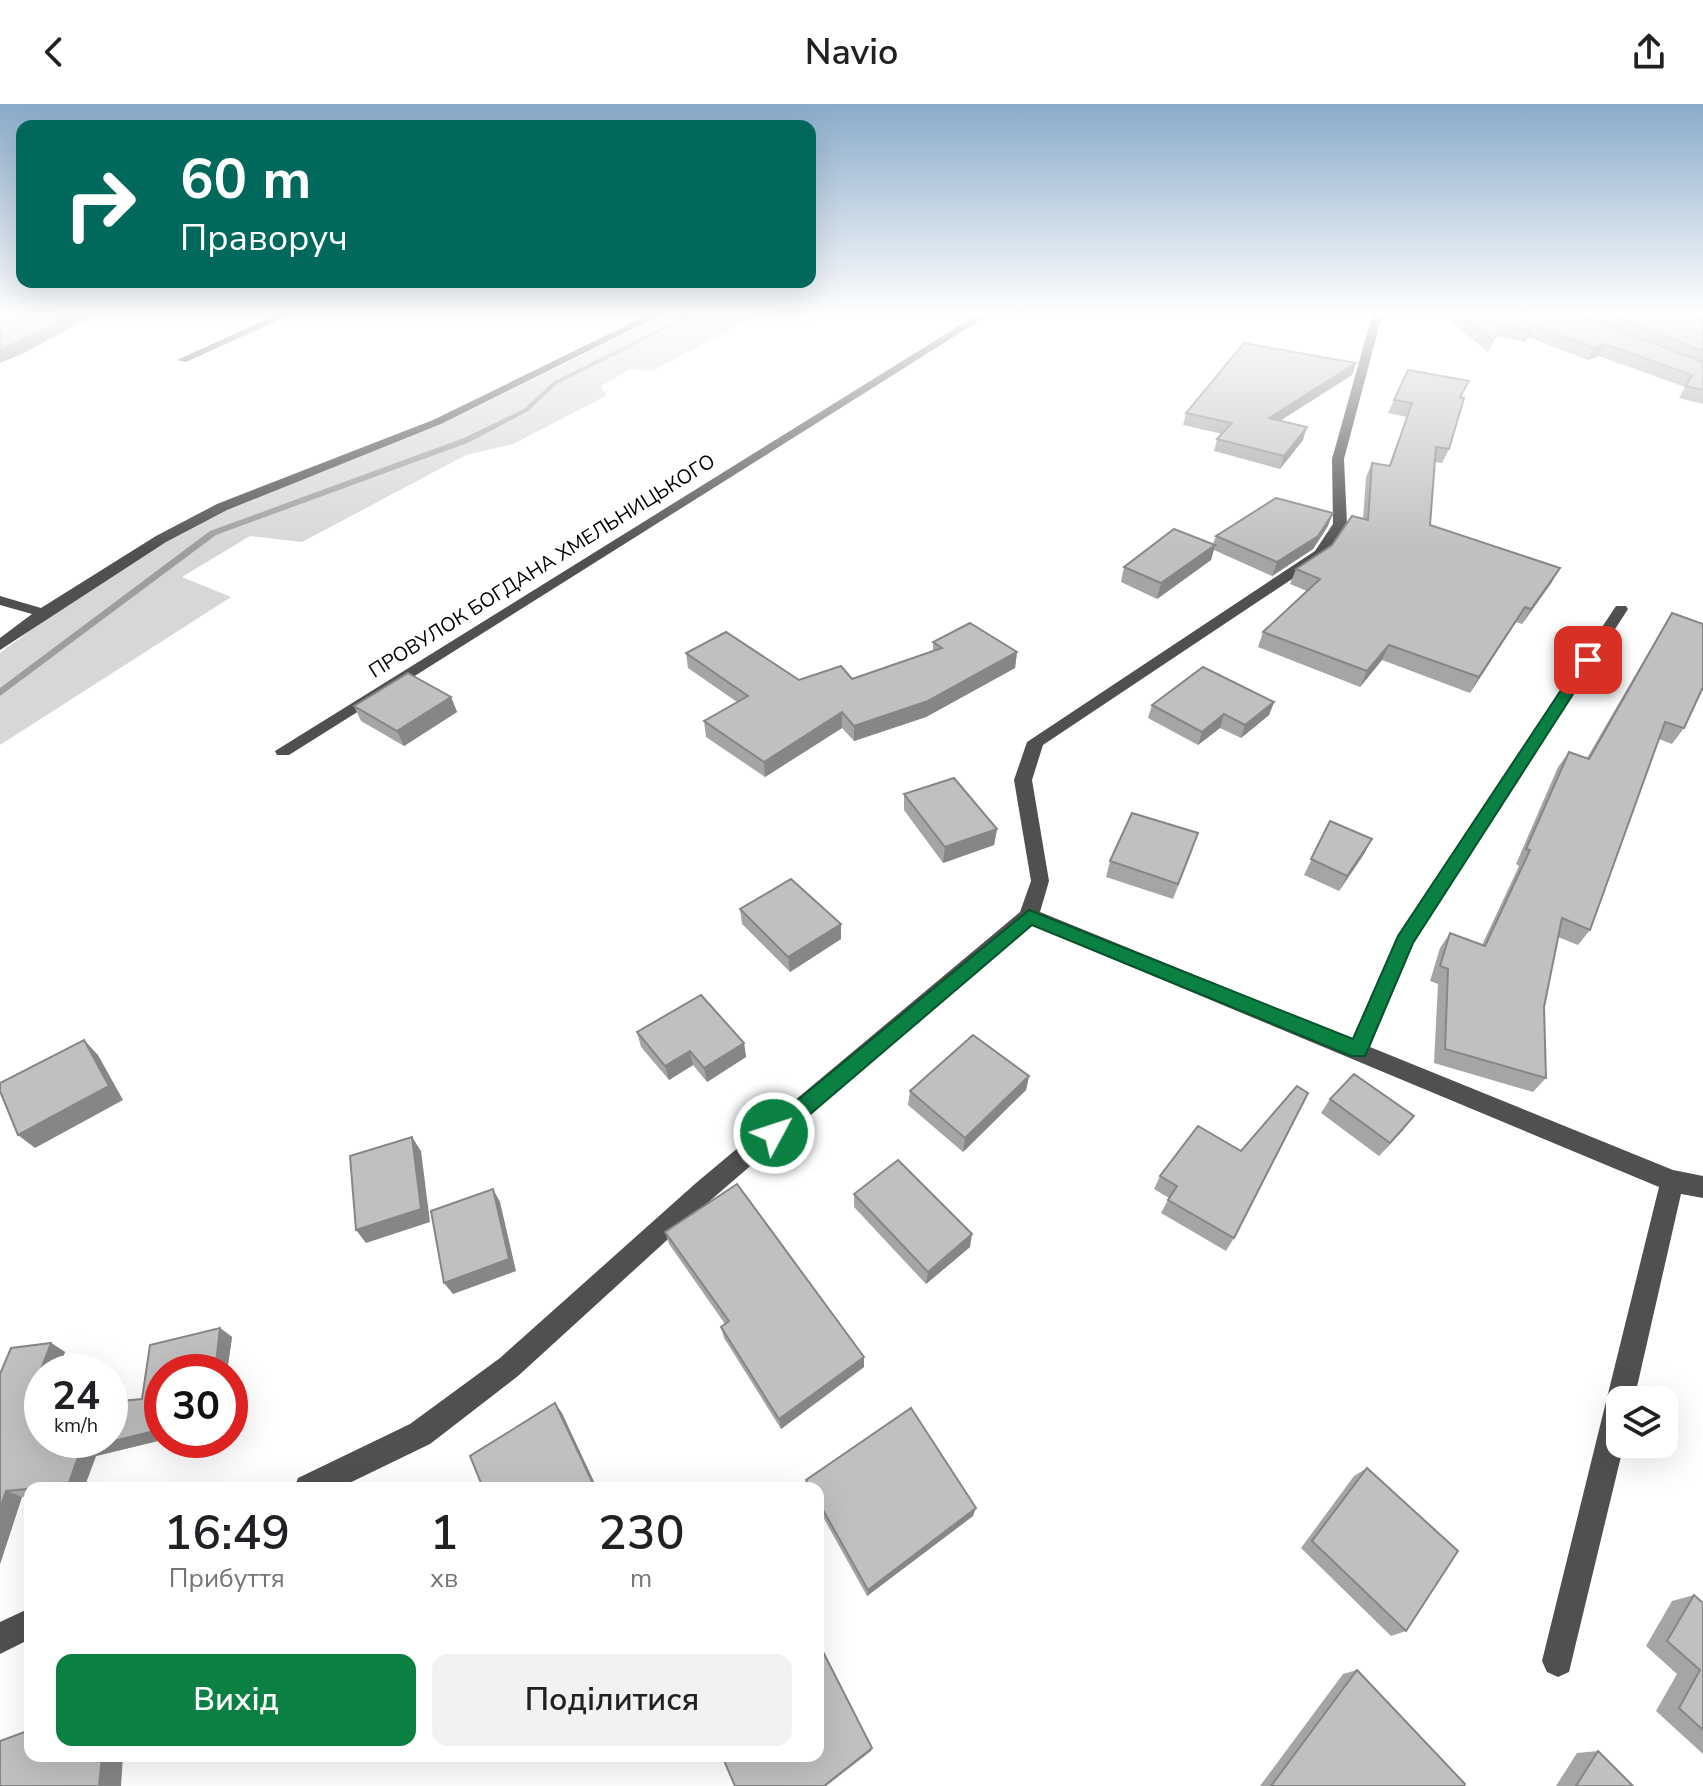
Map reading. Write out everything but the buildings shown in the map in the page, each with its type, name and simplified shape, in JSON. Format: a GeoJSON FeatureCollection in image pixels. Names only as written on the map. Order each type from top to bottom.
{"type":"FeatureCollection","features":[{"type":"Feature","properties":{"kind":"street"},"geometry":{"type":"LineString","coordinates":[[0,645],[43,613],[161,539],[222,507],[437,422],[497,392]]}},
{"type":"Feature","properties":{"kind":"street","name":"ПРОВУЛОК БОГДАНА ХМЕЛЬНИЦЬКОГО"},"geometry":{"type":"LineString","coordinates":[[283,751],[859,392]]}},
{"type":"Feature","properties":{"kind":"street"},"geometry":{"type":"LineString","coordinates":[[320,1482],[420,1434],[509,1367],[704,1191],[1029,916],[1040,881],[1023,780],[1035,742],[1320,554],[1340,524],[1338,459],[1356,392]]}},
{"type":"Feature","properties":{"kind":"street"},"geometry":{"type":"LineString","coordinates":[[0,600],[43,613]]}},
{"type":"Feature","properties":{"kind":"street"},"geometry":{"type":"LineString","coordinates":[[1358,1050],[1405,940],[1621,609]]}},
{"type":"Feature","properties":{"kind":"street"},"geometry":{"type":"LineString","coordinates":[[1029,916],[1672,1181],[1703,1187]]}},
{"type":"Feature","properties":{"kind":"street"},"geometry":{"type":"LineString","coordinates":[[1558,1661],[1672,1181]]}},
{"type":"Feature","properties":{"kind":"street"},"geometry":{"type":"LineString","coordinates":[[0,1638],[24,1626]]}},
{"type":"Feature","properties":{"kind":"shaded area"},"geometry":{"type":"Polygon","coordinates":[[[506,392],[604,392],[606,396],[513,444],[466,455],[302,542],[250,536],[182,577],[231,597],[0,745],[0,653],[51,615],[167,540],[225,509],[441,424],[506,392]]]}},
{"type":"Feature","properties":{"kind":"waterway"},"geometry":{"type":"LineString","coordinates":[[0,693],[213,533],[467,440],[526,410],[545,392]]}},
{"type":"Feature","properties":{"kind":"route"},"geometry":{"type":"LineString","coordinates":[[774,1133],[1029,916],[1358,1050],[1405,940],[1588,660]]}}]}
